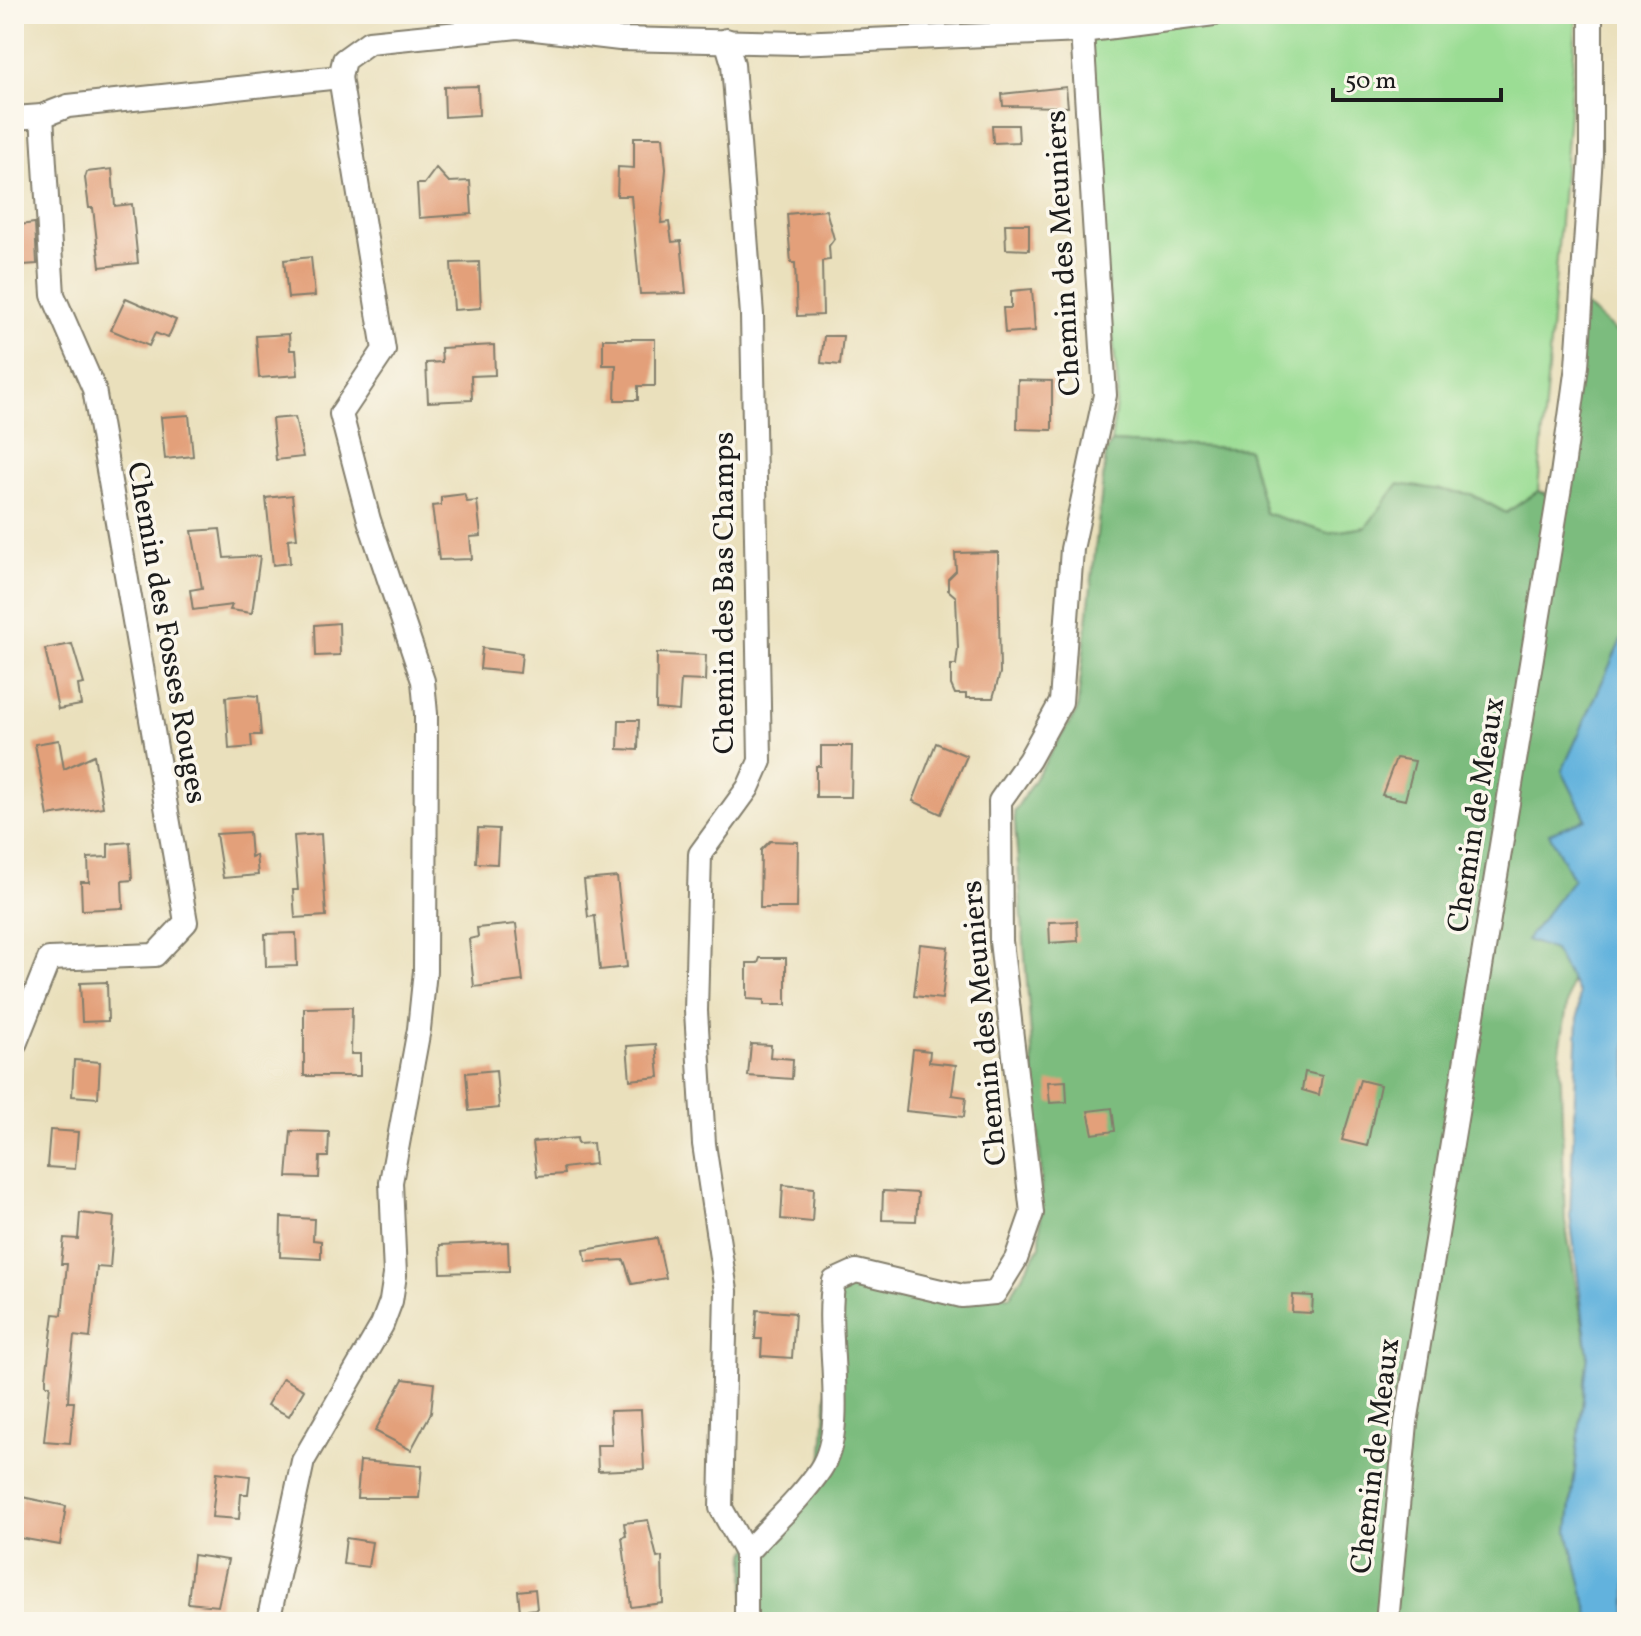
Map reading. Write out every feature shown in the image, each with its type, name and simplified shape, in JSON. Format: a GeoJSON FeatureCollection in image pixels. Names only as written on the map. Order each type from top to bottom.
{"type":"FeatureCollection","features":[{"type":"Feature","properties":{"kind":"street"},"geometry":{"type":"LineString","coordinates":[[268,1622],[303,1461],[382,1325],[391,1301],[395,1275],[391,1182],[419,1029],[425,971],[423,681],[369,520],[341,414],[384,350],[340,77],[344,60],[369,42],[518,27],[620,39],[798,43],[1082,31],[1214,14]]}},
{"type":"Feature","properties":{"kind":"street","name":"Chemin de Meaux"},"geometry":{"type":"LineString","coordinates":[[1387,1622],[1406,1423],[1562,475],[1577,366],[1591,155],[1591,14]]}},
{"type":"Feature","properties":{"kind":"street","name":"Chemin des Meuniers"},"geometry":{"type":"LineString","coordinates":[[746,1553],[822,1468],[835,1422],[829,1303],[834,1281],[856,1271],[962,1296],[995,1293],[1016,1259],[1032,1213],[1001,941],[1000,801],[1029,760],[1061,702],[1072,549],[1105,395],[1082,31]]}},
{"type":"Feature","properties":{"kind":"street","name":"Chemin des Bas Champs"},"geometry":{"type":"LineString","coordinates":[[726,40],[733,64],[752,315],[760,761],[748,788],[700,854],[696,1011],[704,1144],[726,1291],[721,1508],[746,1553]]}},
{"type":"Feature","properties":{"kind":"street"},"geometry":{"type":"LineString","coordinates":[[14,118],[42,116],[68,106],[340,77]]}},
{"type":"Feature","properties":{"kind":"street","name":"Chemin des Fosses Rouges"},"geometry":{"type":"LineString","coordinates":[[14,1047],[49,959],[155,955],[186,922],[94,389],[53,295],[42,116]]}},
{"type":"Feature","properties":{"kind":"street"},"geometry":{"type":"LineString","coordinates":[[746,1553],[746,1622]]}},
{"type":"Feature","properties":{"kind":"green space"},"geometry":{"type":"Polygon","coordinates":[[[1214,14],[1577,14],[1538,491],[1506,513],[1471,494],[1366,527],[1328,533],[1265,513],[1248,449],[1111,442],[1118,389],[1082,31],[1214,14]]]}},
{"type":"Feature","properties":{"kind":"green space"},"geometry":{"type":"Polygon","coordinates":[[[1581,302],[1627,341],[1627,628],[1560,1050],[1565,1221],[1588,1354],[1568,1532],[1601,1622],[744,1622],[746,1553],[822,1468],[834,1281],[1010,1296],[1040,1246],[1041,1168],[1014,812],[1077,711],[1106,453],[1111,442],[1248,449],[1265,513],[1328,533],[1366,527],[1398,484],[1471,494],[1506,513],[1538,491],[1553,495],[1581,302]]]}},
{"type":"Feature","properties":{"kind":"water"},"geometry":{"type":"Polygon","coordinates":[[[1627,627],[1627,1622],[1591,1622],[1568,1532],[1588,1354],[1570,1216],[1579,994],[1554,950],[1526,940],[1573,879],[1549,833],[1586,819],[1562,771],[1627,627]]]}},
{"type":"Feature","properties":{"kind":"building"},"geometry":{"type":"Polygon","coordinates":[[[478,86],[479,115],[445,117],[444,87],[478,86]]]}},
{"type":"Feature","properties":{"kind":"building"},"geometry":{"type":"Polygon","coordinates":[[[1066,87],[1068,107],[1003,106],[1002,94],[1066,87]]]}},
{"type":"Feature","properties":{"kind":"building"},"geometry":{"type":"Polygon","coordinates":[[[992,125],[1018,125],[1019,142],[993,143],[992,125]]]}},
{"type":"Feature","properties":{"kind":"building"},"geometry":{"type":"Polygon","coordinates":[[[634,137],[663,137],[666,169],[661,223],[669,222],[672,242],[681,241],[686,293],[640,294],[631,196],[617,196],[618,167],[634,168],[634,137]]]}},
{"type":"Feature","properties":{"kind":"building"},"geometry":{"type":"Polygon","coordinates":[[[436,168],[449,182],[470,181],[472,214],[419,218],[417,184],[424,184],[436,168]]]}},
{"type":"Feature","properties":{"kind":"building"},"geometry":{"type":"Polygon","coordinates":[[[112,169],[115,206],[132,204],[138,263],[100,267],[93,208],[89,208],[85,178],[87,172],[112,169]]]}},
{"type":"Feature","properties":{"kind":"building"},"geometry":{"type":"Polygon","coordinates":[[[826,210],[834,239],[829,246],[830,260],[822,261],[823,315],[797,316],[795,263],[791,263],[787,214],[826,210]]]}},
{"type":"Feature","properties":{"kind":"building"},"geometry":{"type":"Polygon","coordinates":[[[35,223],[37,264],[23,265],[19,225],[35,223]]]}},
{"type":"Feature","properties":{"kind":"building"},"geometry":{"type":"Polygon","coordinates":[[[1005,224],[1029,224],[1029,250],[1006,249],[1005,224]]]}},
{"type":"Feature","properties":{"kind":"building"},"geometry":{"type":"Polygon","coordinates":[[[311,257],[315,296],[288,298],[284,260],[311,257]]]}},
{"type":"Feature","properties":{"kind":"building"},"geometry":{"type":"Polygon","coordinates":[[[479,262],[481,308],[454,310],[451,263],[479,262]]]}},
{"type":"Feature","properties":{"kind":"building"},"geometry":{"type":"Polygon","coordinates":[[[1032,289],[1035,331],[1005,333],[1003,308],[1011,308],[1011,291],[1032,289]]]}},
{"type":"Feature","properties":{"kind":"building"},"geometry":{"type":"Polygon","coordinates":[[[126,298],[176,320],[168,338],[155,333],[149,346],[111,330],[126,298]]]}},
{"type":"Feature","properties":{"kind":"building"},"geometry":{"type":"Polygon","coordinates":[[[289,334],[290,350],[296,350],[298,375],[259,378],[256,336],[289,334]]]}},
{"type":"Feature","properties":{"kind":"building"},"geometry":{"type":"Polygon","coordinates":[[[824,336],[843,336],[840,365],[821,363],[824,336]]]}},
{"type":"Feature","properties":{"kind":"building"},"geometry":{"type":"Polygon","coordinates":[[[603,339],[655,339],[655,386],[638,386],[638,400],[615,400],[616,365],[603,365],[603,339]]]}},
{"type":"Feature","properties":{"kind":"building"},"geometry":{"type":"Polygon","coordinates":[[[494,345],[495,375],[471,376],[472,400],[428,402],[426,363],[442,362],[441,348],[494,345]]]}},
{"type":"Feature","properties":{"kind":"building"},"geometry":{"type":"Polygon","coordinates":[[[1018,380],[1052,381],[1052,430],[1017,429],[1018,380]]]}},
{"type":"Feature","properties":{"kind":"building"},"geometry":{"type":"Polygon","coordinates":[[[189,415],[193,456],[165,459],[161,417],[189,415]]]}},
{"type":"Feature","properties":{"kind":"building"},"geometry":{"type":"Polygon","coordinates":[[[295,417],[303,457],[276,460],[272,419],[295,417]]]}},
{"type":"Feature","properties":{"kind":"building"},"geometry":{"type":"Polygon","coordinates":[[[464,494],[467,502],[477,501],[481,536],[470,537],[472,559],[439,560],[432,506],[441,505],[441,497],[464,494]]]}},
{"type":"Feature","properties":{"kind":"building"},"geometry":{"type":"Polygon","coordinates":[[[292,495],[297,538],[288,539],[290,563],[273,565],[266,498],[292,495]]]}},
{"type":"Feature","properties":{"kind":"building"},"geometry":{"type":"Polygon","coordinates":[[[220,529],[224,558],[260,556],[252,613],[230,610],[232,605],[193,610],[190,590],[202,588],[192,531],[220,529]]]}},
{"type":"Feature","properties":{"kind":"building"},"geometry":{"type":"Polygon","coordinates":[[[998,552],[1000,673],[993,698],[966,698],[966,694],[955,694],[951,685],[951,665],[956,665],[958,648],[956,597],[948,590],[948,579],[956,571],[955,553],[998,552]]]}},
{"type":"Feature","properties":{"kind":"building"},"geometry":{"type":"Polygon","coordinates":[[[339,623],[340,655],[316,656],[315,625],[339,623]]]}},
{"type":"Feature","properties":{"kind":"building"},"geometry":{"type":"Polygon","coordinates":[[[72,644],[84,684],[78,685],[81,705],[58,709],[45,649],[72,644]]]}},
{"type":"Feature","properties":{"kind":"building"},"geometry":{"type":"Polygon","coordinates":[[[482,648],[522,653],[520,673],[480,669],[482,648]]]}},
{"type":"Feature","properties":{"kind":"building"},"geometry":{"type":"Polygon","coordinates":[[[657,653],[706,655],[705,681],[681,680],[679,711],[656,709],[657,653]]]}},
{"type":"Feature","properties":{"kind":"building"},"geometry":{"type":"Polygon","coordinates":[[[258,696],[261,735],[251,735],[252,747],[229,749],[226,697],[258,696]]]}},
{"type":"Feature","properties":{"kind":"building"},"geometry":{"type":"Polygon","coordinates":[[[619,720],[639,720],[638,750],[618,749],[619,720]]]}},
{"type":"Feature","properties":{"kind":"building"},"geometry":{"type":"Polygon","coordinates":[[[59,740],[64,769],[94,755],[103,807],[48,816],[35,744],[59,740]]]}},
{"type":"Feature","properties":{"kind":"building"},"geometry":{"type":"Polygon","coordinates":[[[936,743],[967,756],[941,814],[913,801],[936,743]]]}},
{"type":"Feature","properties":{"kind":"building"},"geometry":{"type":"Polygon","coordinates":[[[821,746],[852,746],[851,797],[816,797],[816,766],[821,766],[821,746]]]}},
{"type":"Feature","properties":{"kind":"building"},"geometry":{"type":"Polygon","coordinates":[[[1396,758],[1415,761],[1405,800],[1382,795],[1396,758]]]}},
{"type":"Feature","properties":{"kind":"building"},"geometry":{"type":"Polygon","coordinates":[[[478,828],[499,829],[497,864],[476,863],[478,828]]]}},
{"type":"Feature","properties":{"kind":"building"},"geometry":{"type":"Polygon","coordinates":[[[249,832],[251,857],[256,855],[258,875],[223,878],[216,834],[249,832]]]}},
{"type":"Feature","properties":{"kind":"building"},"geometry":{"type":"Polygon","coordinates":[[[321,834],[326,916],[295,918],[293,890],[298,890],[294,836],[321,834]]]}},
{"type":"Feature","properties":{"kind":"building"},"geometry":{"type":"Polygon","coordinates":[[[770,841],[798,842],[797,908],[760,908],[761,850],[770,841]]]}},
{"type":"Feature","properties":{"kind":"building"},"geometry":{"type":"Polygon","coordinates":[[[130,842],[132,880],[122,881],[123,908],[82,910],[81,882],[89,882],[88,858],[108,857],[108,844],[130,842]]]}},
{"type":"Feature","properties":{"kind":"building"},"geometry":{"type":"Polygon","coordinates":[[[617,877],[627,967],[600,970],[595,916],[588,917],[584,880],[617,877]]]}},
{"type":"Feature","properties":{"kind":"building"},"geometry":{"type":"Polygon","coordinates":[[[1077,921],[1078,941],[1050,943],[1049,922],[1077,921]]]}},
{"type":"Feature","properties":{"kind":"building"},"geometry":{"type":"Polygon","coordinates":[[[516,924],[523,981],[474,987],[469,939],[478,937],[477,928],[516,924]]]}},
{"type":"Feature","properties":{"kind":"building"},"geometry":{"type":"Polygon","coordinates":[[[296,933],[297,966],[266,967],[265,934],[296,933]]]}},
{"type":"Feature","properties":{"kind":"building"},"geometry":{"type":"Polygon","coordinates":[[[920,944],[948,947],[942,999],[914,996],[920,944]]]}},
{"type":"Feature","properties":{"kind":"building"},"geometry":{"type":"Polygon","coordinates":[[[760,958],[786,958],[786,1005],[764,1005],[764,1000],[747,999],[747,963],[758,963],[760,958]]]}},
{"type":"Feature","properties":{"kind":"building"},"geometry":{"type":"Polygon","coordinates":[[[107,982],[108,1021],[82,1022],[80,983],[107,982]]]}},
{"type":"Feature","properties":{"kind":"building"},"geometry":{"type":"Polygon","coordinates":[[[352,1007],[351,1054],[360,1054],[360,1076],[304,1076],[304,1008],[352,1007]]]}},
{"type":"Feature","properties":{"kind":"building"},"geometry":{"type":"Polygon","coordinates":[[[656,1044],[659,1077],[630,1080],[627,1046],[656,1044]]]}},
{"type":"Feature","properties":{"kind":"building"},"geometry":{"type":"Polygon","coordinates":[[[751,1044],[771,1045],[770,1057],[793,1059],[792,1079],[748,1076],[751,1044]]]}},
{"type":"Feature","properties":{"kind":"building"},"geometry":{"type":"Polygon","coordinates":[[[913,1049],[930,1051],[929,1062],[956,1065],[952,1095],[966,1097],[964,1117],[906,1111],[913,1049]]]}},
{"type":"Feature","properties":{"kind":"building"},"geometry":{"type":"Polygon","coordinates":[[[74,1060],[100,1062],[98,1098],[72,1096],[74,1060]]]}},
{"type":"Feature","properties":{"kind":"building"},"geometry":{"type":"Polygon","coordinates":[[[496,1070],[499,1108],[469,1111],[466,1073],[496,1070]]]}},
{"type":"Feature","properties":{"kind":"building"},"geometry":{"type":"Polygon","coordinates":[[[1305,1072],[1322,1076],[1319,1095],[1302,1090],[1305,1072]]]}},
{"type":"Feature","properties":{"kind":"building"},"geometry":{"type":"Polygon","coordinates":[[[1360,1080],[1380,1085],[1367,1146],[1342,1140],[1360,1080]]]}},
{"type":"Feature","properties":{"kind":"building"},"geometry":{"type":"Polygon","coordinates":[[[1066,1081],[1067,1102],[1050,1103],[1048,1082],[1066,1081]]]}},
{"type":"Feature","properties":{"kind":"building"},"geometry":{"type":"Polygon","coordinates":[[[1112,1108],[1115,1131],[1093,1134],[1088,1111],[1112,1108]]]}},
{"type":"Feature","properties":{"kind":"building"},"geometry":{"type":"Polygon","coordinates":[[[50,1130],[78,1132],[75,1169],[47,1167],[50,1130]]]}},
{"type":"Feature","properties":{"kind":"building"},"geometry":{"type":"Polygon","coordinates":[[[291,1131],[329,1132],[328,1157],[320,1157],[319,1178],[287,1177],[291,1131]]]}},
{"type":"Feature","properties":{"kind":"building"},"geometry":{"type":"Polygon","coordinates":[[[577,1138],[578,1144],[593,1143],[595,1164],[563,1168],[564,1174],[537,1176],[533,1142],[577,1138]]]}},
{"type":"Feature","properties":{"kind":"building"},"geometry":{"type":"Polygon","coordinates":[[[783,1185],[814,1188],[812,1222],[781,1219],[783,1185]]]}},
{"type":"Feature","properties":{"kind":"building"},"geometry":{"type":"Polygon","coordinates":[[[883,1191],[918,1193],[916,1221],[882,1220],[883,1191]]]}},
{"type":"Feature","properties":{"kind":"building"},"geometry":{"type":"Polygon","coordinates":[[[80,1213],[114,1217],[110,1268],[97,1267],[90,1338],[74,1336],[68,1402],[74,1402],[70,1443],[44,1441],[50,1385],[46,1385],[46,1377],[54,1314],[62,1315],[67,1264],[61,1264],[64,1238],[78,1239],[80,1213]]]}},
{"type":"Feature","properties":{"kind":"building"},"geometry":{"type":"Polygon","coordinates":[[[281,1217],[314,1219],[313,1240],[321,1241],[321,1259],[280,1257],[281,1217]]]}},
{"type":"Feature","properties":{"kind":"building"},"geometry":{"type":"Polygon","coordinates":[[[657,1238],[666,1278],[632,1284],[624,1260],[586,1262],[584,1250],[657,1238]]]}},
{"type":"Feature","properties":{"kind":"building"},"geometry":{"type":"Polygon","coordinates":[[[508,1242],[509,1271],[441,1273],[440,1245],[508,1242]]]}},
{"type":"Feature","properties":{"kind":"building"},"geometry":{"type":"Polygon","coordinates":[[[1293,1295],[1313,1296],[1312,1313],[1292,1312],[1293,1295]]]}},
{"type":"Feature","properties":{"kind":"building"},"geometry":{"type":"Polygon","coordinates":[[[757,1310],[795,1313],[792,1358],[761,1356],[762,1339],[755,1339],[757,1310]]]}},
{"type":"Feature","properties":{"kind":"building"},"geometry":{"type":"Polygon","coordinates":[[[283,1378],[304,1390],[289,1416],[267,1405],[283,1378]]]}},
{"type":"Feature","properties":{"kind":"building"},"geometry":{"type":"Polygon","coordinates":[[[403,1379],[434,1383],[431,1413],[411,1450],[375,1431],[403,1379]]]}},
{"type":"Feature","properties":{"kind":"building"},"geometry":{"type":"Polygon","coordinates":[[[641,1410],[644,1469],[598,1471],[597,1445],[612,1445],[610,1411],[641,1410]]]}},
{"type":"Feature","properties":{"kind":"building"},"geometry":{"type":"Polygon","coordinates":[[[360,1461],[422,1466],[419,1498],[357,1498],[360,1461]]]}},
{"type":"Feature","properties":{"kind":"building"},"geometry":{"type":"Polygon","coordinates":[[[217,1472],[250,1476],[248,1494],[241,1494],[239,1519],[212,1517],[217,1472]]]}},
{"type":"Feature","properties":{"kind":"building"},"geometry":{"type":"Polygon","coordinates":[[[22,1497],[66,1506],[60,1545],[14,1537],[22,1497]]]}},
{"type":"Feature","properties":{"kind":"building"},"geometry":{"type":"Polygon","coordinates":[[[648,1520],[657,1558],[662,1557],[663,1603],[631,1607],[622,1537],[626,1536],[624,1523],[648,1520]]]}},
{"type":"Feature","properties":{"kind":"building"},"geometry":{"type":"Polygon","coordinates":[[[346,1538],[372,1542],[368,1567],[343,1564],[346,1538]]]}},
{"type":"Feature","properties":{"kind":"building"},"geometry":{"type":"Polygon","coordinates":[[[193,1555],[228,1560],[218,1606],[188,1603],[193,1555]]]}},
{"type":"Feature","properties":{"kind":"building"},"geometry":{"type":"Polygon","coordinates":[[[535,1589],[537,1609],[520,1611],[518,1591],[535,1589]]]}}]}
